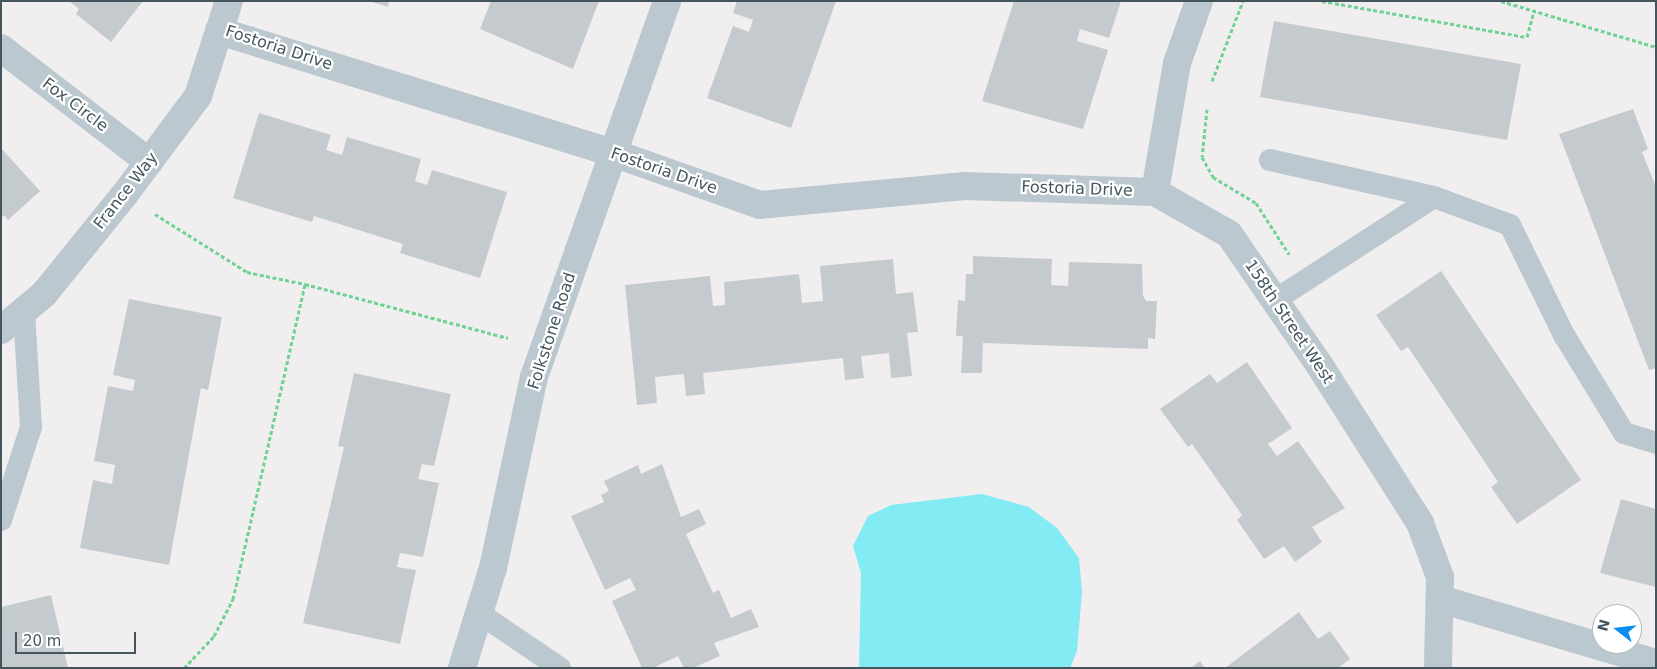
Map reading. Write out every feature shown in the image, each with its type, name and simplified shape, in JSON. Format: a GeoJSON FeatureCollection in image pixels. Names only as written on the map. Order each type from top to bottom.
{"type":"FeatureCollection","features":[{"type":"Feature","properties":{"kind":"street","name":"Fostoria Drive"},"geometry":{"type":"LineString","coordinates":[[229,1],[219,31],[613,153],[760,205],[965,186],[1155,192]]}},
{"type":"Feature","properties":{"kind":"street","name":"Folkstone Road"},"geometry":{"type":"LineString","coordinates":[[462,668],[493,568],[534,377],[667,1]]}},
{"type":"Feature","properties":{"kind":"street"},"geometry":{"type":"LineString","coordinates":[[1155,192],[1177,63],[1199,1]]}},
{"type":"Feature","properties":{"kind":"street","name":"France Way"},"geometry":{"type":"LineString","coordinates":[[1,330],[44,294],[125,194],[198,96],[219,31]]}},
{"type":"Feature","properties":{"kind":"street","name":"Fox Circle"},"geometry":{"type":"LineString","coordinates":[[1,48],[149,162]]}},
{"type":"Feature","properties":{"kind":"street","name":"158th Street West"},"geometry":{"type":"LineString","coordinates":[[1155,192],[1229,234],[1275,300],[1420,524],[1440,577],[1438,668]]}},
{"type":"Feature","properties":{"kind":"street"},"geometry":{"type":"LineString","coordinates":[[1440,599],[1656,663]]}},
{"type":"Feature","properties":{"kind":"lane"},"geometry":{"type":"LineString","coordinates":[[1270,160],[1434,197],[1510,225],[1564,335],[1624,433],[1656,443]]}},
{"type":"Feature","properties":{"kind":"lane"},"geometry":{"type":"LineString","coordinates":[[1275,300],[1434,197]]}},
{"type":"Feature","properties":{"kind":"lane"},"geometry":{"type":"LineString","coordinates":[[1,520],[30,426],[24,311]]}},
{"type":"Feature","properties":{"kind":"lane"},"geometry":{"type":"LineString","coordinates":[[479,613],[560,668]]}},
{"type":"Feature","properties":{"kind":"path"},"geometry":{"type":"LineString","coordinates":[[1210,86],[1243,1]]}},
{"type":"Feature","properties":{"kind":"path"},"geometry":{"type":"LineString","coordinates":[[1322,1],[1527,37],[1534,11]]}},
{"type":"Feature","properties":{"kind":"path"},"geometry":{"type":"LineString","coordinates":[[1501,1],[1656,47]]}},
{"type":"Feature","properties":{"kind":"path"},"geometry":{"type":"LineString","coordinates":[[1208,104],[1202,157],[1213,177],[1256,203],[1294,260]]}},
{"type":"Feature","properties":{"kind":"path"},"geometry":{"type":"LineString","coordinates":[[125,194],[247,272],[305,284],[508,338]]}},
{"type":"Feature","properties":{"kind":"path"},"geometry":{"type":"LineString","coordinates":[[184,668],[214,636],[233,598],[305,284]]}},
{"type":"Feature","properties":{"kind":"water"},"geometry":{"type":"Polygon","coordinates":[[[982,494],[1029,507],[1057,528],[1079,558],[1082,592],[1077,651],[1070,668],[859,668],[861,573],[853,546],[868,516],[891,505],[982,494]]]}},
{"type":"Feature","properties":{"kind":"building"},"geometry":{"type":"Polygon","coordinates":[[[69,1],[143,1],[111,42],[76,14],[79,9],[69,1]]]}},
{"type":"Feature","properties":{"kind":"building"},"geometry":{"type":"Polygon","coordinates":[[[369,1],[389,1],[388,7],[369,1]]]}},
{"type":"Feature","properties":{"kind":"building"},"geometry":{"type":"Polygon","coordinates":[[[491,1],[599,1],[573,69],[480,29],[491,1]]]}},
{"type":"Feature","properties":{"kind":"building"},"geometry":{"type":"Polygon","coordinates":[[[737,1],[836,1],[791,128],[707,98],[733,26],[749,32],[753,20],[733,13],[737,1]]]}},
{"type":"Feature","properties":{"kind":"building"},"geometry":{"type":"Polygon","coordinates":[[[1014,1],[1121,1],[1109,38],[1080,29],[1077,41],[1108,50],[1083,129],[982,101],[1014,1]]]}},
{"type":"Feature","properties":{"kind":"building"},"geometry":{"type":"Polygon","coordinates":[[[1274,21],[1521,64],[1507,140],[1260,97],[1274,21]]]}},
{"type":"Feature","properties":{"kind":"building"},"geometry":{"type":"Polygon","coordinates":[[[1633,109],[1648,149],[1642,152],[1656,187],[1656,368],[1649,370],[1559,134],[1633,109]]]}},
{"type":"Feature","properties":{"kind":"building"},"geometry":{"type":"Polygon","coordinates":[[[259,113],[331,135],[326,150],[342,155],[347,137],[421,159],[415,181],[427,185],[432,170],[507,192],[480,278],[400,253],[403,244],[314,216],[312,222],[233,198],[259,113]]]}},
{"type":"Feature","properties":{"kind":"building"},"geometry":{"type":"Polygon","coordinates":[[[1,148],[40,191],[8,220],[4,215],[1,218],[1,148]]]}},
{"type":"Feature","properties":{"kind":"building"},"geometry":{"type":"Polygon","coordinates":[[[973,256],[1052,259],[1051,285],[1068,286],[1069,262],[1142,264],[1143,295],[1146,301],[1157,301],[1155,339],[1148,338],[1148,349],[983,343],[982,373],[961,373],[963,336],[956,336],[958,300],[965,301],[966,274],[973,274],[973,256]]]}},
{"type":"Feature","properties":{"kind":"building"},"geometry":{"type":"Polygon","coordinates":[[[893,259],[896,294],[913,292],[918,332],[907,333],[912,376],[891,378],[889,353],[861,356],[864,378],[845,380],[843,358],[703,373],[705,394],[686,396],[684,374],[655,377],[657,403],[637,405],[625,285],[710,276],[713,306],[725,305],[724,282],[799,274],[802,303],[823,301],[820,266],[893,259]]]}},
{"type":"Feature","properties":{"kind":"building"},"geometry":{"type":"Polygon","coordinates":[[[1441,271],[1581,480],[1517,524],[1491,487],[1498,482],[1408,347],[1401,351],[1376,315],[1441,271]]]}},
{"type":"Feature","properties":{"kind":"building"},"geometry":{"type":"Polygon","coordinates":[[[129,299],[222,317],[208,390],[201,388],[169,565],[80,548],[93,480],[112,484],[115,465],[94,461],[108,386],[133,391],[135,380],[113,375],[129,299]]]}},
{"type":"Feature","properties":{"kind":"building"},"geometry":{"type":"Polygon","coordinates":[[[1247,362],[1292,428],[1268,444],[1277,456],[1298,441],[1345,508],[1312,527],[1322,542],[1295,562],[1284,546],[1264,559],[1237,520],[1242,515],[1192,444],[1188,447],[1160,409],[1210,374],[1217,383],[1247,362]]]}},
{"type":"Feature","properties":{"kind":"building"},"geometry":{"type":"Polygon","coordinates":[[[354,373],[451,394],[434,466],[422,464],[418,479],[439,483],[423,557],[400,553],[397,567],[416,570],[400,644],[303,623],[344,447],[338,446],[354,373]]]}},
{"type":"Feature","properties":{"kind":"building"},"geometry":{"type":"Polygon","coordinates":[[[662,464],[681,517],[699,509],[706,524],[686,534],[713,593],[719,590],[731,618],[751,609],[759,627],[714,643],[720,656],[693,668],[684,668],[678,656],[653,668],[642,668],[612,601],[636,590],[630,578],[605,590],[571,516],[604,502],[601,495],[609,491],[604,481],[638,465],[641,474],[662,464]]]}},
{"type":"Feature","properties":{"kind":"building"},"geometry":{"type":"Polygon","coordinates":[[[1621,499],[1656,509],[1656,587],[1600,573],[1621,499]]]}},
{"type":"Feature","properties":{"kind":"building"},"geometry":{"type":"Polygon","coordinates":[[[51,595],[68,668],[1,668],[1,607],[51,595]]]}},
{"type":"Feature","properties":{"kind":"building"},"geometry":{"type":"Polygon","coordinates":[[[1299,612],[1318,639],[1330,631],[1350,659],[1338,668],[1225,668],[1299,612]]]}},
{"type":"Feature","properties":{"kind":"building"},"geometry":{"type":"Polygon","coordinates":[[[1200,661],[1205,668],[1191,668],[1200,661]]]}}]}
